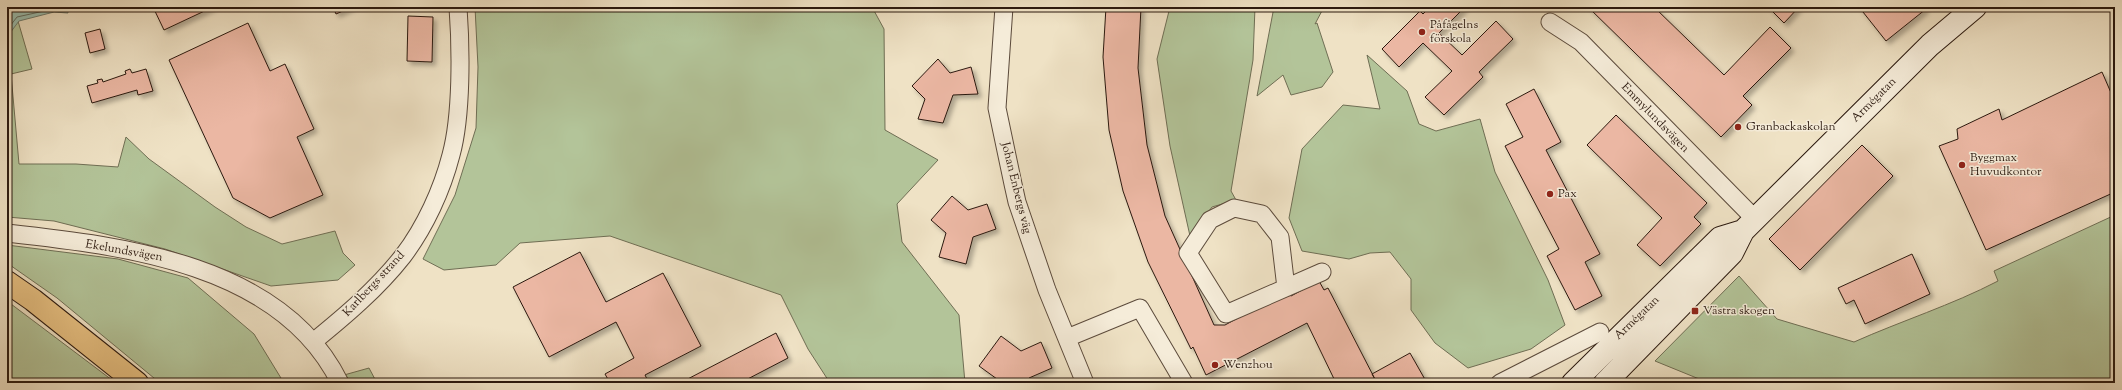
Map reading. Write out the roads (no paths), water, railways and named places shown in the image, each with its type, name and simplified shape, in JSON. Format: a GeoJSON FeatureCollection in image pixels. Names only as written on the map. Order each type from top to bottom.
{"type":"FeatureCollection","features":[{"type":"Feature","properties":{"kind":"highway"},"geometry":{"type":"LineString","coordinates":[[7,282],[33,300],[137,383]]}},
{"type":"Feature","properties":{"kind":"street","name":"Karlbergs strand"},"geometry":{"type":"LineString","coordinates":[[313,342],[358,304],[403,255],[424,222],[439,189],[452,154],[458,106],[458,7]]}},
{"type":"Feature","properties":{"kind":"street","name":"Johan Enbergs väg"},"geometry":{"type":"LineString","coordinates":[[1004,7],[997,108],[1017,202],[1047,290],[1085,383]]}},
{"type":"Feature","properties":{"kind":"street","name":"Armégatan"},"geometry":{"type":"LineString","coordinates":[[1605,383],[1732,253],[1749,225],[1930,45],[1975,7]]}},
{"type":"Feature","properties":{"kind":"street","name":"Emmylundsvägen"},"geometry":{"type":"LineString","coordinates":[[1550,22],[1581,42],[1749,225]]}},
{"type":"Feature","properties":{"kind":"street"},"geometry":{"type":"LineString","coordinates":[[1286,288],[1280,237],[1262,214],[1234,208],[1210,220],[1188,253],[1226,314],[1286,288],[1322,272]]}},
{"type":"Feature","properties":{"kind":"street","name":"Armégatan"},"geometry":{"type":"LineString","coordinates":[[1573,383],[1720,238],[1749,225]]}},
{"type":"Feature","properties":{"kind":"street","name":"Ekelundsvägen"},"geometry":{"type":"LineString","coordinates":[[7,233],[151,254],[204,270],[245,290],[282,313],[313,342],[340,383]]}},
{"type":"Feature","properties":{"kind":"street"},"geometry":{"type":"LineString","coordinates":[[1067,338],[1140,308],[1184,383]]}},
{"type":"Feature","properties":{"kind":"street"},"geometry":{"type":"LineString","coordinates":[[1500,383],[1600,332]]}},
{"type":"Feature","properties":{"kind":"water"},"geometry":{"type":"Polygon","coordinates":[[[7,7],[67,7],[68,13],[54,12],[19,21],[7,37],[7,7]]]}},
{"type":"Feature","properties":{"kind":"place","name":"Påfågelns förskola"},"geometry":{"type":"Point","coordinates":[1422,32]}},
{"type":"Feature","properties":{"kind":"place","name":"Granbackaskolan"},"geometry":{"type":"Point","coordinates":[1738,127]}},
{"type":"Feature","properties":{"kind":"place","name":"Byggmax Huvudkontor"},"geometry":{"type":"Point","coordinates":[1962,165]}},
{"type":"Feature","properties":{"kind":"place","name":"Pax"},"geometry":{"type":"Point","coordinates":[1550,194]}},
{"type":"Feature","properties":{"kind":"place","name":"Västra skogen"},"geometry":{"type":"Point","coordinates":[1695,311]}},
{"type":"Feature","properties":{"kind":"place","name":"Wenzhou"},"geometry":{"type":"Point","coordinates":[1215,365]}}]}
